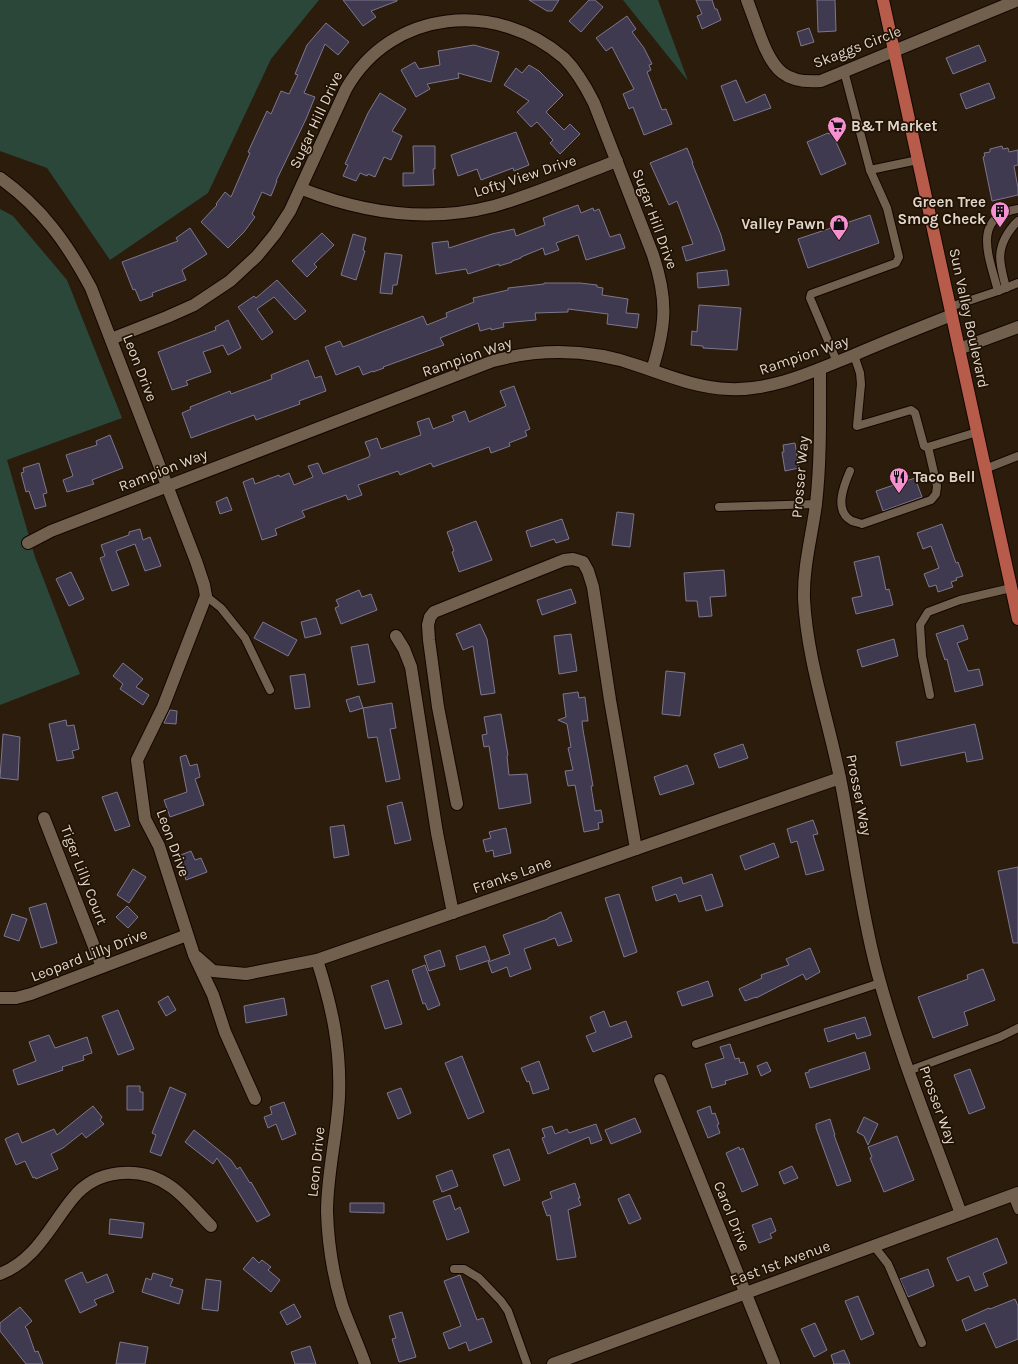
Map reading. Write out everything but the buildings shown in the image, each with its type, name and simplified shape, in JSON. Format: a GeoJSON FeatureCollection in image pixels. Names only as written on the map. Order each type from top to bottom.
{"type":"FeatureCollection","features":[{"type":"Feature","properties":{"kind":"main road","name":"Sun Valley Boulevard"},"geometry":{"type":"LineString","coordinates":[[883,0],[1018,619]]}},
{"type":"Feature","properties":{"kind":"street","name":"Skaggs Circle"},"geometry":{"type":"LineString","coordinates":[[747,0],[768,56],[776,67],[786,76],[808,82],[821,81],[1018,0]]}},
{"type":"Feature","properties":{"kind":"street","name":"Sugar Hill Drive"},"geometry":{"type":"LineString","coordinates":[[111,339],[194,306],[230,281],[257,256],[275,234],[290,211],[302,189],[346,89],[363,64],[383,47],[408,32],[438,21],[458,18],[487,19],[530,33],[547,44],[565,59],[589,92],[653,255],[663,288],[664,312],[660,346],[652,370]]}},
{"type":"Feature","properties":{"kind":"street","name":"Lofty View Drive"},"geometry":{"type":"LineString","coordinates":[[302,189],[338,202],[368,209],[399,213],[445,214],[476,210],[505,203],[617,161]]}},
{"type":"Feature","properties":{"kind":"street","name":"Leon Drive"},"geometry":{"type":"LineString","coordinates":[[0,178],[13,187],[36,208],[57,232],[75,259],[91,288],[168,486],[204,585],[206,596],[163,707],[137,760],[145,819],[159,846],[194,955],[213,995],[225,1032],[255,1099]]}},
{"type":"Feature","properties":{"kind":"street","name":"Rampion Way"},"geometry":{"type":"LineString","coordinates":[[28,543],[51,531],[493,361],[511,356],[553,352],[583,353],[611,357],[652,370],[682,382],[713,388],[742,390],[773,384],[820,369],[951,311]]}},
{"type":"Feature","properties":{"kind":"street"},"geometry":{"type":"LineString","coordinates":[[959,349],[1018,327]]}},
{"type":"Feature","properties":{"kind":"street","name":"Prosser Way"},"geometry":{"type":"LineString","coordinates":[[820,369],[820,442],[816,504],[804,581],[806,613],[816,672],[840,778],[866,920],[880,983],[908,1070],[961,1214]]}},
{"type":"Feature","properties":{"kind":"street"},"geometry":{"type":"LineString","coordinates":[[457,804],[438,707],[429,640],[428,625],[430,617],[434,612],[564,560],[573,559],[583,562],[594,587],[610,700],[636,849]]}},
{"type":"Feature","properties":{"kind":"street"},"geometry":{"type":"LineString","coordinates":[[396,636],[411,667],[437,833],[453,913]]}},
{"type":"Feature","properties":{"kind":"street","name":"Franks Lane"},"geometry":{"type":"LineString","coordinates":[[194,955],[213,971],[246,974],[317,960],[840,778]]}},
{"type":"Feature","properties":{"kind":"street","name":"Tiger Lilly Court"},"geometry":{"type":"LineString","coordinates":[[44,818],[102,967]]}},
{"type":"Feature","properties":{"kind":"street","name":"Leopard Lilly Drive"},"geometry":{"type":"LineString","coordinates":[[0,998],[16,998],[32,994],[187,935]]}},
{"type":"Feature","properties":{"kind":"street","name":"Leon Drive"},"geometry":{"type":"LineString","coordinates":[[317,960],[334,1022],[339,1064],[339,1098],[329,1179],[327,1212],[329,1240],[342,1305],[365,1364]]}},
{"type":"Feature","properties":{"kind":"street","name":"Carol Drive"},"geometry":{"type":"LineString","coordinates":[[660,1080],[774,1364]]}},
{"type":"Feature","properties":{"kind":"street"},"geometry":{"type":"LineString","coordinates":[[0,1274],[23,1262],[36,1249],[73,1197],[84,1187],[97,1179],[110,1174],[126,1172],[140,1173],[156,1178],[170,1186],[211,1226]]}},
{"type":"Feature","properties":{"kind":"street","name":"East 1st Avenue"},"geometry":{"type":"LineString","coordinates":[[553,1364],[1015,1194]]}},
{"type":"Feature","properties":{"kind":"lane"},"geometry":{"type":"LineString","coordinates":[[837,362],[810,298],[811,294],[896,263],[899,257],[887,208],[870,170],[844,71]]}},
{"type":"Feature","properties":{"kind":"lane"},"geometry":{"type":"LineString","coordinates":[[870,170],[918,160]]}},
{"type":"Feature","properties":{"kind":"lane"},"geometry":{"type":"LineString","coordinates":[[998,291],[986,239],[989,226],[1001,214],[1018,209]]}},
{"type":"Feature","properties":{"kind":"lane"},"geometry":{"type":"LineString","coordinates":[[1006,288],[1000,262],[1000,251],[1005,238],[1018,221]]}},
{"type":"Feature","properties":{"kind":"lane"},"geometry":{"type":"LineString","coordinates":[[951,311],[1018,283]]}},
{"type":"Feature","properties":{"kind":"lane"},"geometry":{"type":"LineString","coordinates":[[850,470],[843,489],[841,503],[845,514],[851,521],[862,524],[931,500],[936,494],[937,486],[928,447],[924,446],[915,413],[912,410],[857,426],[861,384],[860,373],[854,355]]}},
{"type":"Feature","properties":{"kind":"lane"},"geometry":{"type":"LineString","coordinates":[[928,447],[977,432]]}},
{"type":"Feature","properties":{"kind":"lane"},"geometry":{"type":"LineString","coordinates":[[985,469],[1018,456]]}},
{"type":"Feature","properties":{"kind":"lane"},"geometry":{"type":"LineString","coordinates":[[719,507],[816,504]]}},
{"type":"Feature","properties":{"kind":"lane"},"geometry":{"type":"LineString","coordinates":[[930,695],[922,656],[920,625],[928,612],[960,600],[1011,588]]}},
{"type":"Feature","properties":{"kind":"lane"},"geometry":{"type":"LineString","coordinates":[[206,596],[221,608],[245,638],[270,690]]}},
{"type":"Feature","properties":{"kind":"lane"},"geometry":{"type":"LineString","coordinates":[[696,1044],[880,983]]}},
{"type":"Feature","properties":{"kind":"lane"},"geometry":{"type":"LineString","coordinates":[[908,1070],[1000,1037],[1018,1028]]}},
{"type":"Feature","properties":{"kind":"lane"},"geometry":{"type":"LineString","coordinates":[[1015,1194],[1018,1210]]}},
{"type":"Feature","properties":{"kind":"lane"},"geometry":{"type":"LineString","coordinates":[[874,1246],[888,1264],[922,1343]]}},
{"type":"Feature","properties":{"kind":"lane"},"geometry":{"type":"LineString","coordinates":[[454,1269],[464,1269],[479,1278],[501,1301],[508,1311],[527,1364]]}},
{"type":"Feature","properties":{"kind":"green space"},"geometry":{"type":"Polygon","coordinates":[[[0,0],[319,0],[271,59],[208,193],[110,260],[47,168],[0,151],[0,0]]]}},
{"type":"Feature","properties":{"kind":"green space"},"geometry":{"type":"Polygon","coordinates":[[[623,0],[658,0],[688,81],[623,0]]]}},
{"type":"Feature","properties":{"kind":"green space"},"geometry":{"type":"Polygon","coordinates":[[[0,209],[13,216],[67,280],[122,418],[7,460],[35,557],[80,674],[0,705],[0,209]]]}},
{"type":"Feature","properties":{"kind":"place","name":"B&T Market"},"geometry":{"type":"Point","coordinates":[837,143]}},
{"type":"Feature","properties":{"kind":"place","name":"Green Tree Smog Check"},"geometry":{"type":"Point","coordinates":[1000,228]}},
{"type":"Feature","properties":{"kind":"place","name":"Valley Pawn"},"geometry":{"type":"Point","coordinates":[839,241]}},
{"type":"Feature","properties":{"kind":"place","name":"Taco Bell"},"geometry":{"type":"Point","coordinates":[899,494]}}]}
